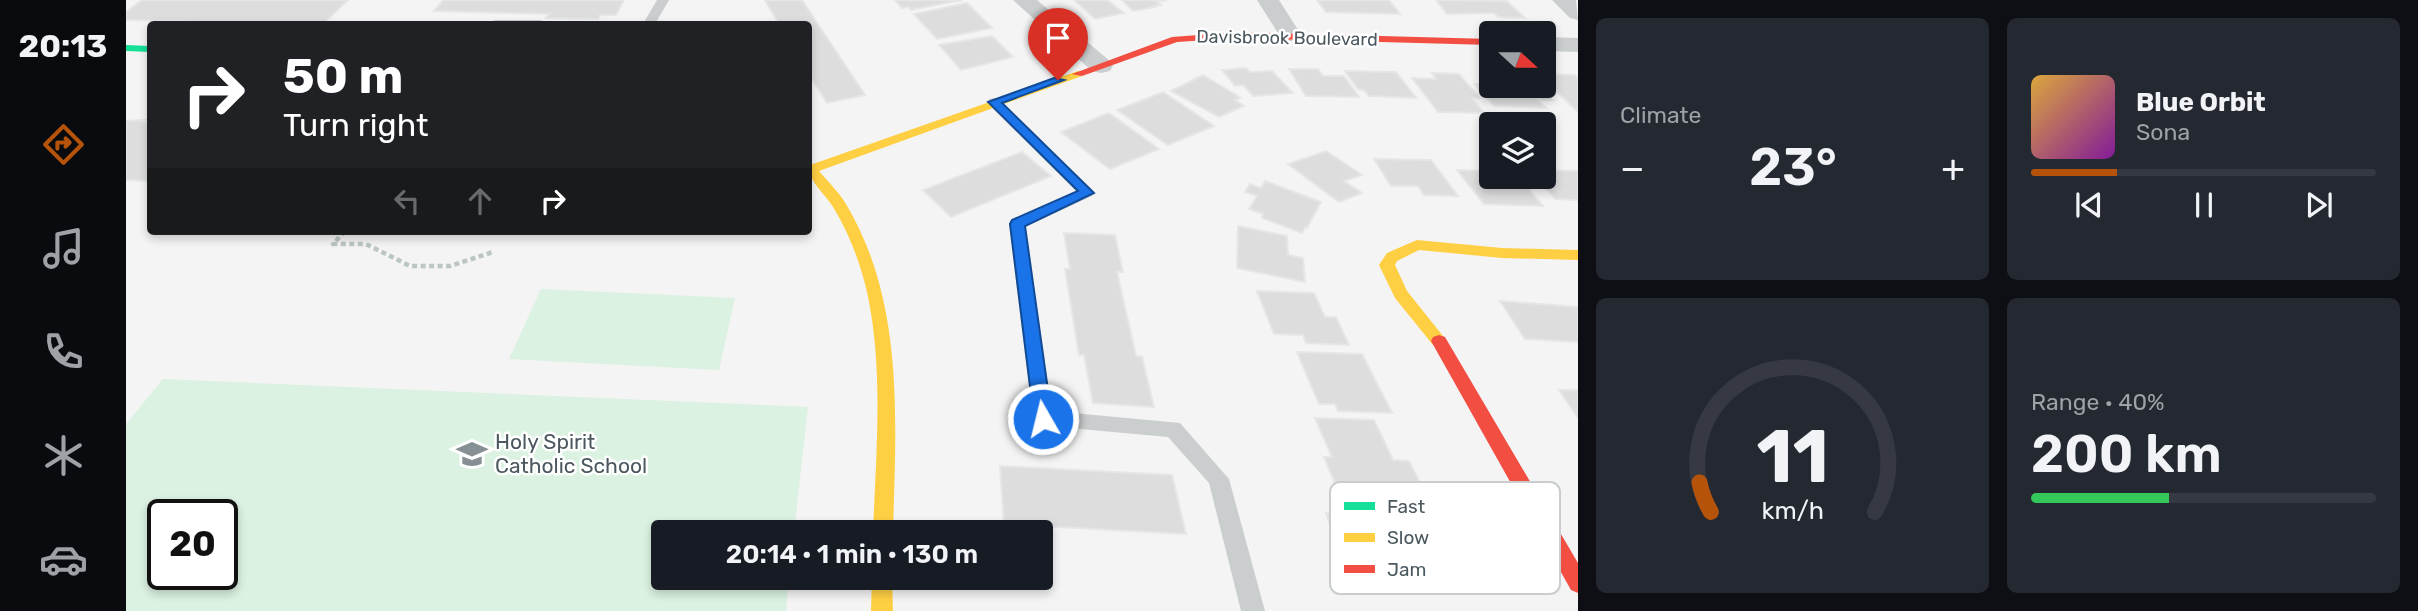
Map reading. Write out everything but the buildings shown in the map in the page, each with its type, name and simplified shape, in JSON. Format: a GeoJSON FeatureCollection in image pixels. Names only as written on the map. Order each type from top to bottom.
{"type":"FeatureCollection","features":[{"type":"Feature","properties":{"kind":"street"},"geometry":{"type":"LineString","coordinates":[[1024,0],[1101,66]]}},
{"type":"Feature","properties":{"kind":"street"},"geometry":{"type":"LineString","coordinates":[[1268,0],[1291,36]]}},
{"type":"Feature","properties":{"kind":"street"},"geometry":{"type":"LineString","coordinates":[[1563,0],[1578,13]]}},
{"type":"Feature","properties":{"kind":"street","name":"Davisbrook Boulevard"},"geometry":{"type":"LineString","coordinates":[[812,167],[845,159],[994,102],[1175,39],[1196,36],[1291,36],[1479,43]]}},
{"type":"Feature","properties":{"kind":"street"},"geometry":{"type":"LineString","coordinates":[[1556,44],[1578,45]]}},
{"type":"Feature","properties":{"kind":"street"},"geometry":{"type":"LineString","coordinates":[[126,48],[147,49]]}},
{"type":"Feature","properties":{"kind":"street"},"geometry":{"type":"LineString","coordinates":[[812,170],[830,193],[856,237],[875,289],[885,355],[883,520]]}},
{"type":"Feature","properties":{"kind":"street"},"geometry":{"type":"LineString","coordinates":[[1520,482],[1438,339],[1400,294],[1387,265],[1392,257],[1417,245],[1502,253],[1578,255]]}},
{"type":"Feature","properties":{"kind":"street"},"geometry":{"type":"LineString","coordinates":[[1560,552],[1578,583]]}},
{"type":"Feature","properties":{"kind":"street"},"geometry":{"type":"LineString","coordinates":[[881,611],[882,590]]}},
{"type":"Feature","properties":{"kind":"lane"},"geometry":{"type":"LineString","coordinates":[[651,21],[663,0]]}},
{"type":"Feature","properties":{"kind":"lane"},"geometry":{"type":"LineString","coordinates":[[994,102],[1087,193],[1017,224],[1043,419],[1173,429],[1218,478],[1253,611]]}},
{"type":"Feature","properties":{"kind":"path"},"geometry":{"type":"LineString","coordinates":[[341,235],[333,244],[366,244],[410,266],[450,266],[493,252]]}},
{"type":"Feature","properties":{"kind":"green space"},"geometry":{"type":"Polygon","coordinates":[[[541,289],[735,298],[719,370],[509,359],[541,289]]]}},
{"type":"Feature","properties":{"kind":"green space","name":"Holy Spirit Catholic School"},"geometry":{"type":"Polygon","coordinates":[[[163,379],[808,407],[795,520],[651,520],[651,590],[788,590],[786,611],[126,611],[126,424],[163,379]]]}},
{"type":"Feature","properties":{"kind":"traffic: fast"},"geometry":{"type":"LineString","coordinates":[[126,48],[147,49]]}},
{"type":"Feature","properties":{"kind":"traffic: slow"},"geometry":{"type":"LineString","coordinates":[[812,169],[1078,74]]}},
{"type":"Feature","properties":{"kind":"traffic: slow"},"geometry":{"type":"LineString","coordinates":[[812,171],[839,204],[860,246],[874,291],[886,388],[883,520]]}},
{"type":"Feature","properties":{"kind":"traffic: slow"},"geometry":{"type":"LineString","coordinates":[[1439,341],[1400,294],[1387,265],[1392,257],[1417,245],[1502,253],[1578,255]]}},
{"type":"Feature","properties":{"kind":"traffic: slow"},"geometry":{"type":"LineString","coordinates":[[882,590],[882,611]]}},
{"type":"Feature","properties":{"kind":"traffic: jam"},"geometry":{"type":"LineString","coordinates":[[1078,74],[1176,39],[1238,35],[1479,42]]}},
{"type":"Feature","properties":{"kind":"traffic: jam"},"geometry":{"type":"LineString","coordinates":[[1439,341],[1520,482]]}},
{"type":"Feature","properties":{"kind":"traffic: jam"},"geometry":{"type":"LineString","coordinates":[[1560,552],[1578,583]]}},
{"type":"Feature","properties":{"kind":"place","name":"Holy Spirit Catholic School"},"geometry":{"type":"Point","coordinates":[472,454]}},
{"type":"Feature","properties":{"kind":"route"},"geometry":{"type":"LineString","coordinates":[[1043,419],[1017,224],[1087,193],[994,102],[1058,80]]}}]}
